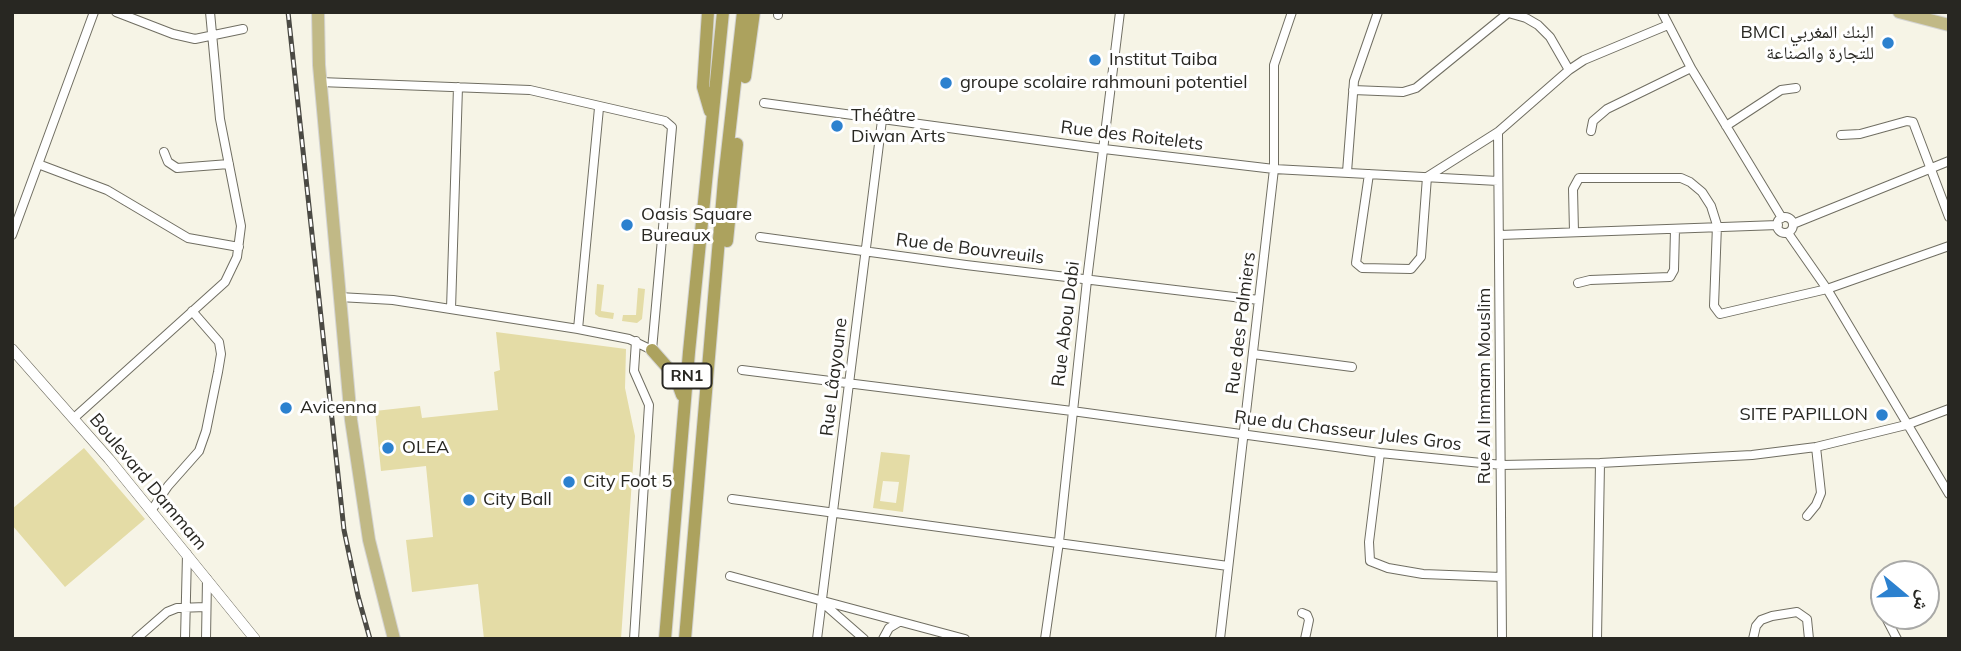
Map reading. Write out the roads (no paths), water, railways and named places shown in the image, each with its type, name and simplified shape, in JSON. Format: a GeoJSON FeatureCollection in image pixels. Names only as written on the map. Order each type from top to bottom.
{"type":"FeatureCollection","features":[{"type":"Feature","properties":{"kind":"highway"},"geometry":{"type":"LineString","coordinates":[[708,12],[703,86],[712,114]]}},
{"type":"Feature","properties":{"kind":"highway"},"geometry":{"type":"LineString","coordinates":[[712,114],[711,79],[716,12]]}},
{"type":"Feature","properties":{"kind":"highway","name":"RN1"},"geometry":{"type":"LineString","coordinates":[[665,639],[689,352],[723,12]]}},
{"type":"Feature","properties":{"kind":"highway","name":"RN1"},"geometry":{"type":"LineString","coordinates":[[685,639],[724,180],[743,12]]}},
{"type":"Feature","properties":{"kind":"highway"},"geometry":{"type":"LineString","coordinates":[[708,358],[714,337],[723,273],[739,120],[754,12]]}},
{"type":"Feature","properties":{"kind":"highway"},"geometry":{"type":"LineString","coordinates":[[652,350],[677,359],[689,352]]}},
{"type":"Feature","properties":{"kind":"highway"},"geometry":{"type":"LineString","coordinates":[[652,350],[675,376],[680,385],[684,407]]}},
{"type":"Feature","properties":{"kind":"main road"},"geometry":{"type":"LineString","coordinates":[[310,12],[319,65]]}},
{"type":"Feature","properties":{"kind":"main road"},"geometry":{"type":"LineString","coordinates":[[318,12],[320,82],[357,471],[369,540],[394,639]]}},
{"type":"Feature","properties":{"kind":"main road"},"geometry":{"type":"LineString","coordinates":[[1899,12],[1949,25]]}},
{"type":"Feature","properties":{"kind":"street"},"geometry":{"type":"LineString","coordinates":[[12,235],[94,12]]}},
{"type":"Feature","properties":{"kind":"street"},"geometry":{"type":"LineString","coordinates":[[116,12],[173,34],[195,39],[243,29]]}},
{"type":"Feature","properties":{"kind":"street"},"geometry":{"type":"LineString","coordinates":[[74,418],[225,282],[233,268],[241,226],[220,119],[210,12]]}},
{"type":"Feature","properties":{"kind":"street","name":"Rue Abou Dabi"},"geometry":{"type":"LineString","coordinates":[[1045,639],[1059,542],[1087,280],[1120,12]]}},
{"type":"Feature","properties":{"kind":"street","name":"Rue des Palmiers"},"geometry":{"type":"LineString","coordinates":[[1220,639],[1274,169],[1274,65],[1292,12]]}},
{"type":"Feature","properties":{"kind":"street"},"geometry":{"type":"LineString","coordinates":[[1347,173],[1356,73],[1378,12]]}},
{"type":"Feature","properties":{"kind":"street"},"geometry":{"type":"LineString","coordinates":[[1662,12],[1691,68],[1780,221],[1781,232],[1788,233],[1827,289],[1949,494]]}},
{"type":"Feature","properties":{"kind":"street"},"geometry":{"type":"LineString","coordinates":[[1353,90],[1403,92],[1416,88],[1506,13],[1526,18],[1538,25],[1550,37],[1569,71]]}},
{"type":"Feature","properties":{"kind":"street"},"geometry":{"type":"LineString","coordinates":[[1369,174],[1356,263],[1363,268],[1414,267],[1422,250],[1427,177],[1498,132],[1569,71],[1601,52],[1668,24]]}},
{"type":"Feature","properties":{"kind":"street"},"geometry":{"type":"LineString","coordinates":[[1591,131],[1594,121],[1606,108],[1691,68]]}},
{"type":"Feature","properties":{"kind":"street"},"geometry":{"type":"LineString","coordinates":[[320,82],[530,90],[665,121],[671,127],[652,350],[636,341],[578,329],[393,300],[339,297]]}},
{"type":"Feature","properties":{"kind":"street"},"geometry":{"type":"LineString","coordinates":[[451,309],[458,87]]}},
{"type":"Feature","properties":{"kind":"street"},"geometry":{"type":"LineString","coordinates":[[1726,126],[1781,90],[1796,88]]}},
{"type":"Feature","properties":{"kind":"street","name":"Rue des Roitelets"},"geometry":{"type":"LineString","coordinates":[[764,103],[1274,169],[1498,181]]}},
{"type":"Feature","properties":{"kind":"street"},"geometry":{"type":"LineString","coordinates":[[578,329],[599,107]]}},
{"type":"Feature","properties":{"kind":"street","name":"Rue Lâayoune"},"geometry":{"type":"LineString","coordinates":[[817,639],[882,120]]}},
{"type":"Feature","properties":{"kind":"street"},"geometry":{"type":"LineString","coordinates":[[1842,135],[1852,136],[1911,121],[1915,124],[1949,217]]}},
{"type":"Feature","properties":{"kind":"street","name":"Rue Al Immam Mouslim"},"geometry":{"type":"LineString","coordinates":[[1498,132],[1502,639]]}},
{"type":"Feature","properties":{"kind":"street"},"geometry":{"type":"LineString","coordinates":[[164,152],[168,162],[177,168],[229,164]]}},
{"type":"Feature","properties":{"kind":"street"},"geometry":{"type":"LineString","coordinates":[[1788,233],[1793,224],[1949,161]]}},
{"type":"Feature","properties":{"kind":"street"},"geometry":{"type":"LineString","coordinates":[[38,164],[107,190],[188,238],[239,247]]}},
{"type":"Feature","properties":{"kind":"street"},"geometry":{"type":"LineString","coordinates":[[1574,232],[1574,184],[1579,178],[1681,178],[1690,182],[1702,192],[1711,206],[1717,225],[1714,306],[1717,313],[1724,314],[1827,289],[1949,246]]}},
{"type":"Feature","properties":{"kind":"street"},"geometry":{"type":"LineString","coordinates":[[1500,235],[1675,229],[1780,221],[1789,218],[1793,224]]}},
{"type":"Feature","properties":{"kind":"street"},"geometry":{"type":"LineString","coordinates":[[1578,283],[1590,280],[1670,277],[1674,270],[1675,229]]}},
{"type":"Feature","properties":{"kind":"street","name":"Rue de Bouvreuils"},"geometry":{"type":"LineString","coordinates":[[760,237],[1259,300]]}},
{"type":"Feature","properties":{"kind":"street"},"geometry":{"type":"LineString","coordinates":[[151,511],[168,485],[199,451],[218,372],[221,354],[219,342],[192,311]]}},
{"type":"Feature","properties":{"kind":"street"},"geometry":{"type":"LineString","coordinates":[[634,639],[649,405],[634,371],[636,341]]}},
{"type":"Feature","properties":{"kind":"street","name":"Boulevard Dammam"},"geometry":{"type":"LineString","coordinates":[[12,349],[74,418],[255,639]]}},
{"type":"Feature","properties":{"kind":"street"},"geometry":{"type":"LineString","coordinates":[[1253,354],[1352,367]]}},
{"type":"Feature","properties":{"kind":"street","name":"Rue du Chasseur Jules Gros"},"geometry":{"type":"LineString","coordinates":[[742,370],[1380,453],[1502,465],[1752,455],[1816,447],[1906,425],[1949,409]]}},
{"type":"Feature","properties":{"kind":"street"},"geometry":{"type":"LineString","coordinates":[[1807,516],[1821,493],[1816,447]]}},
{"type":"Feature","properties":{"kind":"street"},"geometry":{"type":"LineString","coordinates":[[1380,453],[1368,552],[1370,561],[1388,568],[1423,574],[1501,577]]}},
{"type":"Feature","properties":{"kind":"street"},"geometry":{"type":"LineString","coordinates":[[1597,639],[1600,463]]}},
{"type":"Feature","properties":{"kind":"street"},"geometry":{"type":"LineString","coordinates":[[732,499],[1227,566]]}},
{"type":"Feature","properties":{"kind":"street"},"geometry":{"type":"LineString","coordinates":[[185,639],[187,554]]}},
{"type":"Feature","properties":{"kind":"street"},"geometry":{"type":"LineString","coordinates":[[730,576],[965,639]]}},
{"type":"Feature","properties":{"kind":"street"},"geometry":{"type":"LineString","coordinates":[[206,639],[207,579]]}},
{"type":"Feature","properties":{"kind":"street"},"geometry":{"type":"LineString","coordinates":[[822,602],[864,639]]}},
{"type":"Feature","properties":{"kind":"street"},"geometry":{"type":"LineString","coordinates":[[136,639],[167,612],[186,607],[206,607]]}},
{"type":"Feature","properties":{"kind":"street"},"geometry":{"type":"LineString","coordinates":[[1753,639],[1756,626],[1761,620],[1797,612],[1807,619],[1810,639]]}},
{"type":"Feature","properties":{"kind":"street"},"geometry":{"type":"LineString","coordinates":[[1302,613],[1307,615],[1309,620],[1305,639]]}},
{"type":"Feature","properties":{"kind":"street"},"geometry":{"type":"LineString","coordinates":[[883,639],[889,628],[899,622]]}},
{"type":"Feature","properties":{"kind":"railway"},"geometry":{"type":"LineString","coordinates":[[288,12],[344,530],[370,639]]}},
{"type":"Feature","properties":{"kind":"place","name":"BMCI البنك المغربي للتجارة والصناعة"},"geometry":{"type":"Point","coordinates":[1888,43]}},
{"type":"Feature","properties":{"kind":"place","name":"Institut Taiba"},"geometry":{"type":"Point","coordinates":[1095,60]}},
{"type":"Feature","properties":{"kind":"place","name":"groupe scolaire rahmouni potentiel"},"geometry":{"type":"Point","coordinates":[946,83]}},
{"type":"Feature","properties":{"kind":"place","name":"Théâtre Diwan Arts"},"geometry":{"type":"Point","coordinates":[837,126]}},
{"type":"Feature","properties":{"kind":"place","name":"Oasis Square Bureaux"},"geometry":{"type":"Point","coordinates":[627,225]}},
{"type":"Feature","properties":{"kind":"place","name":"Avicenna"},"geometry":{"type":"Point","coordinates":[286,408]}},
{"type":"Feature","properties":{"kind":"place","name":"SITE PAPILLON"},"geometry":{"type":"Point","coordinates":[1882,415]}},
{"type":"Feature","properties":{"kind":"place","name":"OLEA"},"geometry":{"type":"Point","coordinates":[388,448]}},
{"type":"Feature","properties":{"kind":"place","name":"City Foot 5"},"geometry":{"type":"Point","coordinates":[569,482]}},
{"type":"Feature","properties":{"kind":"place","name":"City Ball"},"geometry":{"type":"Point","coordinates":[469,500]}}]}
